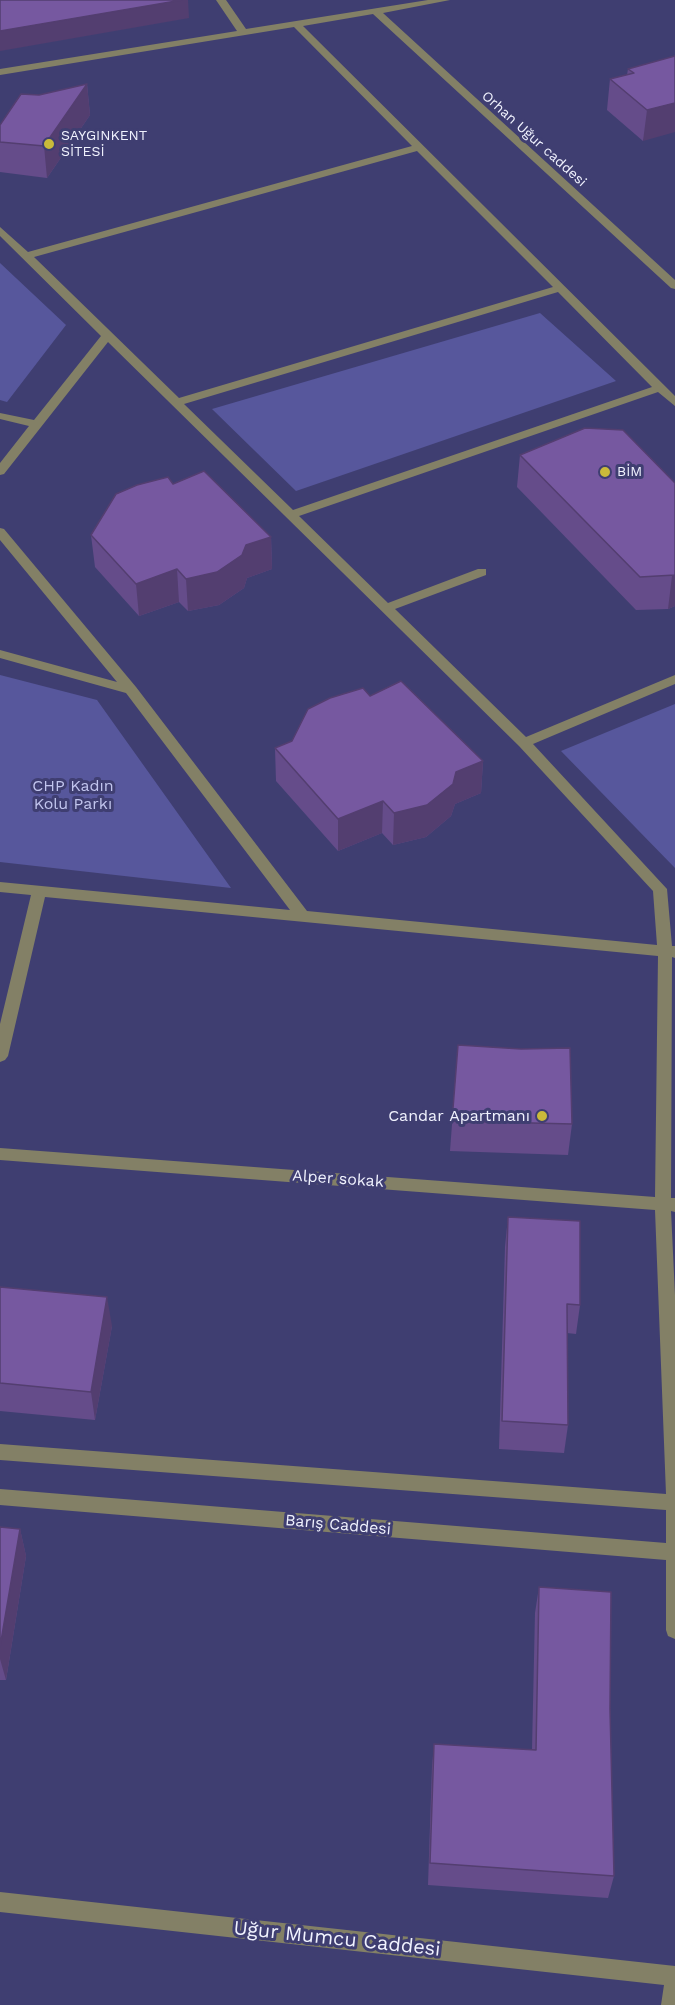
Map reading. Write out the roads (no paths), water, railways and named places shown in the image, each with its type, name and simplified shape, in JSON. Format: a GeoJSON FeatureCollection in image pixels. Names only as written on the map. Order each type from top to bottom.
{"type":"FeatureCollection","features":[{"type":"Feature","properties":{"kind":"street"},"geometry":{"type":"LineString","coordinates":[[221,0],[243,32]]}},
{"type":"Feature","properties":{"kind":"street"},"geometry":{"type":"LineString","coordinates":[[0,72],[445,0]]}},
{"type":"Feature","properties":{"kind":"street","name":"Orhan Uğur caddesi"},"geometry":{"type":"LineString","coordinates":[[375,11],[674,284]]}},
{"type":"Feature","properties":{"kind":"street"},"geometry":{"type":"LineString","coordinates":[[296,24],[675,403]]}},
{"type":"Feature","properties":{"kind":"street"},"geometry":{"type":"LineString","coordinates":[[25,256],[419,147]]}},
{"type":"Feature","properties":{"kind":"street"},"geometry":{"type":"LineString","coordinates":[[0,230],[106,337],[524,743],[660,889],[670,951],[669,1205],[675,1630]]}},
{"type":"Feature","properties":{"kind":"street"},"geometry":{"type":"LineString","coordinates":[[175,403],[561,288]]}},
{"type":"Feature","properties":{"kind":"street"},"geometry":{"type":"LineString","coordinates":[[0,471],[106,337]]}},
{"type":"Feature","properties":{"kind":"street"},"geometry":{"type":"LineString","coordinates":[[290,514],[659,388]]}},
{"type":"Feature","properties":{"kind":"street"},"geometry":{"type":"LineString","coordinates":[[0,416],[35,424]]}},
{"type":"Feature","properties":{"kind":"street"},"geometry":{"type":"LineString","coordinates":[[0,532],[131,690],[303,916]]}},
{"type":"Feature","properties":{"kind":"street"},"geometry":{"type":"LineString","coordinates":[[386,608],[482,572]]}},
{"type":"Feature","properties":{"kind":"street"},"geometry":{"type":"LineString","coordinates":[[0,654],[131,690]]}},
{"type":"Feature","properties":{"kind":"street"},"geometry":{"type":"LineString","coordinates":[[524,743],[675,679]]}},
{"type":"Feature","properties":{"kind":"street"},"geometry":{"type":"LineString","coordinates":[[0,887],[670,951]]}},
{"type":"Feature","properties":{"kind":"street"},"geometry":{"type":"LineString","coordinates":[[0,1056],[39,890]]}},
{"type":"Feature","properties":{"kind":"street","name":"Alper sokak"},"geometry":{"type":"LineString","coordinates":[[0,1154],[669,1205]]}},
{"type":"Feature","properties":{"kind":"street"},"geometry":{"type":"LineString","coordinates":[[0,1452],[675,1503]]}},
{"type":"Feature","properties":{"kind":"street","name":"Barış Caddesi"},"geometry":{"type":"LineString","coordinates":[[0,1497],[675,1552]]}},
{"type":"Feature","properties":{"kind":"street","name":"Uğur Mumcu Caddesi"},"geometry":{"type":"LineString","coordinates":[[0,1902],[675,1978]]}},
{"type":"Feature","properties":{"kind":"street"},"geometry":{"type":"LineString","coordinates":[[671,2005],[675,1978]]}},
{"type":"Feature","properties":{"kind":"place","name":"SAYGINKENT SİTESİ"},"geometry":{"type":"Point","coordinates":[49,144]}},
{"type":"Feature","properties":{"kind":"place","name":"BİM"},"geometry":{"type":"Point","coordinates":[605,472]}},
{"type":"Feature","properties":{"kind":"place","name":"Candar Apartmanı"},"geometry":{"type":"Point","coordinates":[542,1116]}},
{"type":"Feature","properties":{"kind":"park label","name":"CHP Kadın Kolu Parkı"},"geometry":{"type":"Point","coordinates":[73,795]}}]}
